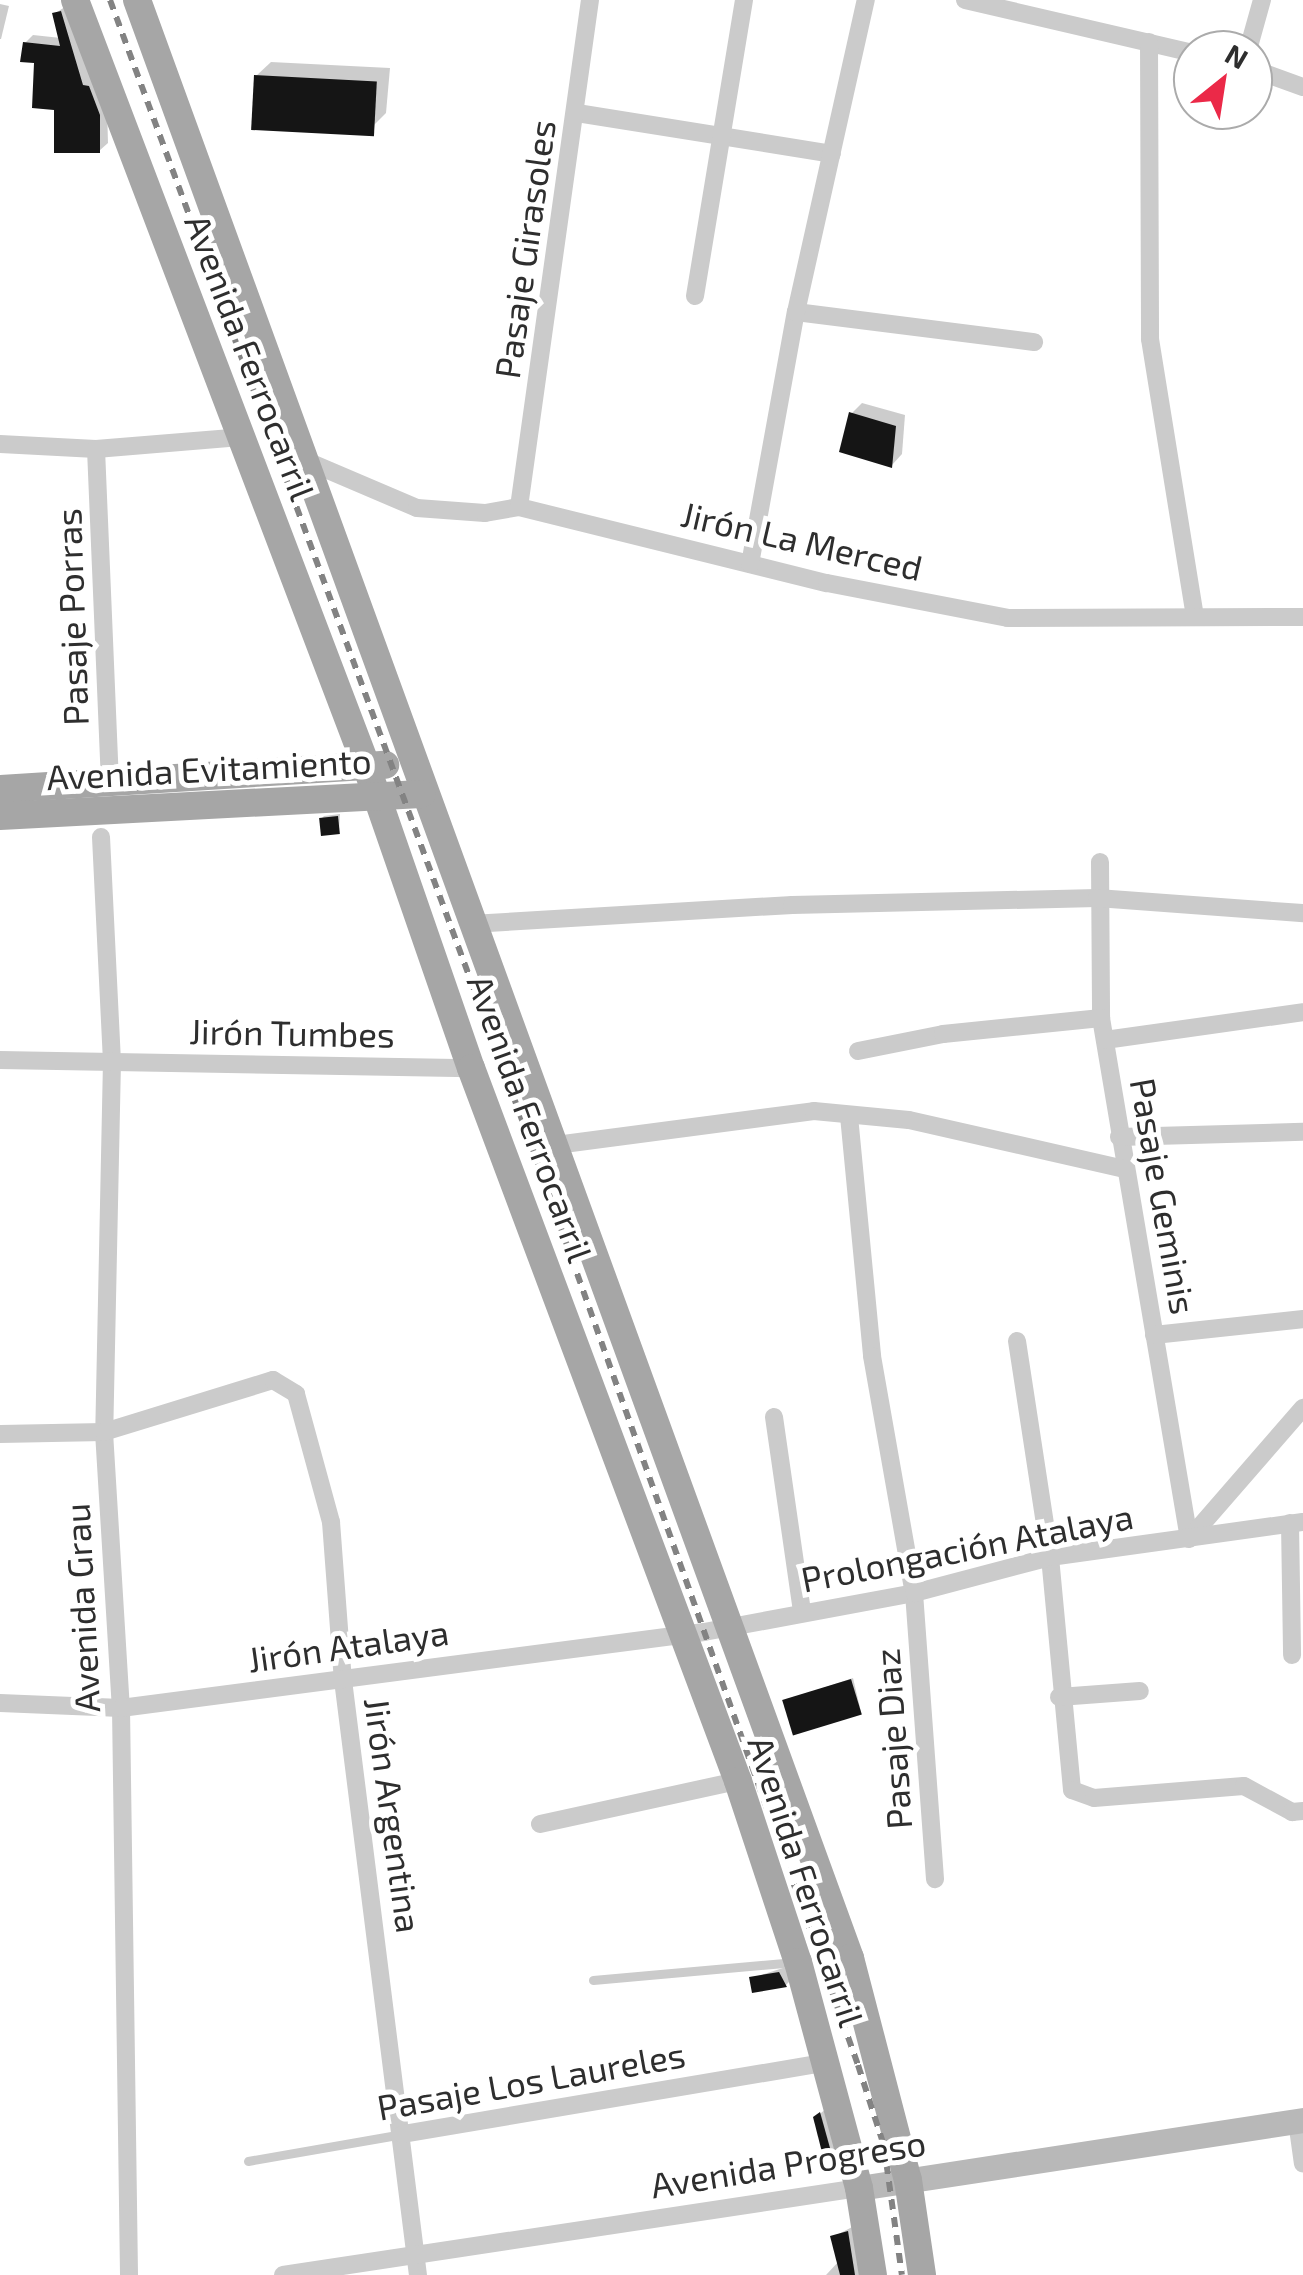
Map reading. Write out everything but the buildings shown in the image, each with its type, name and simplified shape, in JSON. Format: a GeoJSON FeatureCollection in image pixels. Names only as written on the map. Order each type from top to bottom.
{"type":"FeatureCollection","features":[{"type":"Feature","properties":{"kind":"main road","name":"Avenida Ferrocarril"},"geometry":{"type":"LineString","coordinates":[[75,0],[367,768],[471,1068],[705,1628],[850,1958],[908,2180],[922,2275]]}},
{"type":"Feature","properties":{"kind":"main road","name":"Avenida Ferrocarril"},"geometry":{"type":"LineString","coordinates":[[136,0],[421,794],[556,1145],[705,1628],[738,1782],[798,1962],[859,2188],[873,2275]]}},
{"type":"Feature","properties":{"kind":"main road","name":"Avenida Evitamiento"},"geometry":{"type":"LineString","coordinates":[[0,789],[411,764]]}},
{"type":"Feature","properties":{"kind":"main road","name":"Avenida Evitamiento"},"geometry":{"type":"LineString","coordinates":[[0,816],[421,794]]}},
{"type":"Feature","properties":{"kind":"street","name":"Pasaje Girasoles"},"geometry":{"type":"LineString","coordinates":[[519,507],[590,0]]}},
{"type":"Feature","properties":{"kind":"street"},"geometry":{"type":"LineString","coordinates":[[695,296],[744,0]]}},
{"type":"Feature","properties":{"kind":"street"},"geometry":{"type":"LineString","coordinates":[[750,564],[796,312],[866,0]]}},
{"type":"Feature","properties":{"kind":"street"},"geometry":{"type":"LineString","coordinates":[[965,0],[1000,4],[1173,48]]}},
{"type":"Feature","properties":{"kind":"street"},"geometry":{"type":"LineString","coordinates":[[1254,30],[1262,0]]}},
{"type":"Feature","properties":{"kind":"street"},"geometry":{"type":"LineString","coordinates":[[1150,42],[1150,339],[1195,616]]}},
{"type":"Feature","properties":{"kind":"street"},"geometry":{"type":"LineString","coordinates":[[1273,77],[1303,87]]}},
{"type":"Feature","properties":{"kind":"street"},"geometry":{"type":"LineString","coordinates":[[577,114],[722,133],[832,154]]}},
{"type":"Feature","properties":{"kind":"street"},"geometry":{"type":"LineString","coordinates":[[796,312],[1034,342]]}},
{"type":"Feature","properties":{"kind":"street"},"geometry":{"type":"LineString","coordinates":[[0,444],[96,449],[241,437]]}},
{"type":"Feature","properties":{"kind":"street","name":"Pasaje Porras"},"geometry":{"type":"LineString","coordinates":[[96,449],[110,783]]}},
{"type":"Feature","properties":{"kind":"street","name":"Jirón La Merced"},"geometry":{"type":"LineString","coordinates":[[302,459],[417,508],[485,513],[519,507],[750,564],[1008,618],[1303,617]]}},
{"type":"Feature","properties":{"kind":"street","name":"Avenida Grau"},"geometry":{"type":"LineString","coordinates":[[101,837],[102,938],[112,1061],[104,1432],[120,1708],[129,2275]]}},
{"type":"Feature","properties":{"kind":"street","name":"Pasaje Geminis"},"geometry":{"type":"LineString","coordinates":[[1100,862],[1097,898],[1101,1018],[1189,1539]]}},
{"type":"Feature","properties":{"kind":"street"},"geometry":{"type":"LineString","coordinates":[[471,924],[792,905],[1097,898],[1303,913]]}},
{"type":"Feature","properties":{"kind":"street"},"geometry":{"type":"LineString","coordinates":[[1105,1040],[1303,1012]]}},
{"type":"Feature","properties":{"kind":"street"},"geometry":{"type":"LineString","coordinates":[[858,1051],[942,1034],[1101,1018]]}},
{"type":"Feature","properties":{"kind":"street","name":"Jirón Tumbes"},"geometry":{"type":"LineString","coordinates":[[0,1060],[471,1068]]}},
{"type":"Feature","properties":{"kind":"street"},"geometry":{"type":"LineString","coordinates":[[556,1145],[814,1112],[909,1120],[1125,1168]]}},
{"type":"Feature","properties":{"kind":"street","name":"Pasaje Diaz"},"geometry":{"type":"LineString","coordinates":[[850,1116],[872,1356],[914,1593],[935,1879]]}},
{"type":"Feature","properties":{"kind":"street"},"geometry":{"type":"LineString","coordinates":[[1119,1136],[1303,1132]]}},
{"type":"Feature","properties":{"kind":"street"},"geometry":{"type":"LineString","coordinates":[[1154,1334],[1303,1318]]}},
{"type":"Feature","properties":{"kind":"street"},"geometry":{"type":"LineString","coordinates":[[1017,1341],[1050,1557],[1059,1697],[1072,1790],[1083,1797],[1244,1786],[1292,1812],[1303,1811]]}},
{"type":"Feature","properties":{"kind":"street","name":"Jirón Argentina"},"geometry":{"type":"LineString","coordinates":[[104,1432],[273,1380],[296,1394],[331,1522],[344,1680],[418,2275]]}},
{"type":"Feature","properties":{"kind":"street"},"geometry":{"type":"LineString","coordinates":[[1189,1539],[1303,1408]]}},
{"type":"Feature","properties":{"kind":"street"},"geometry":{"type":"LineString","coordinates":[[774,1417],[802,1612]]}},
{"type":"Feature","properties":{"kind":"street"},"geometry":{"type":"LineString","coordinates":[[0,1434],[104,1432]]}},
{"type":"Feature","properties":{"kind":"street"},"geometry":{"type":"LineString","coordinates":[[1292,1655],[1296,1522]]}},
{"type":"Feature","properties":{"kind":"street","name":"Prolongación Atalaya"},"geometry":{"type":"LineString","coordinates":[[705,1628],[914,1593],[1050,1557],[1296,1522]]}},
{"type":"Feature","properties":{"kind":"street","name":"Jirón Atalaya"},"geometry":{"type":"LineString","coordinates":[[0,1703],[120,1708],[705,1628]]}},
{"type":"Feature","properties":{"kind":"street"},"geometry":{"type":"LineString","coordinates":[[1059,1697],[1140,1691]]}},
{"type":"Feature","properties":{"kind":"street"},"geometry":{"type":"LineString","coordinates":[[540,1824],[738,1782]]}},
{"type":"Feature","properties":{"kind":"street","name":"Pasaje Los Laureles"},"geometry":{"type":"LineString","coordinates":[[403,2134],[825,2064]]}},
{"type":"Feature","properties":{"kind":"street"},"geometry":{"type":"LineString","coordinates":[[1300,2120],[1303,2164]]}},
{"type":"Feature","properties":{"kind":"street","name":"Avenida Progreso"},"geometry":{"type":"LineString","coordinates":[[284,2275],[1300,2120]]}},
{"type":"Feature","properties":{"kind":"lane"},"geometry":{"type":"LineString","coordinates":[[593,1980],[798,1962]]}},
{"type":"Feature","properties":{"kind":"lane","name":"Pasaje Los Laureles"},"geometry":{"type":"LineString","coordinates":[[248,2160],[403,2134]]}},
{"type":"Feature","properties":{"kind":"railway"},"geometry":{"type":"LineString","coordinates":[[110,0],[535,1155],[858,2065],[884,2146],[902,2275]]}}]}
